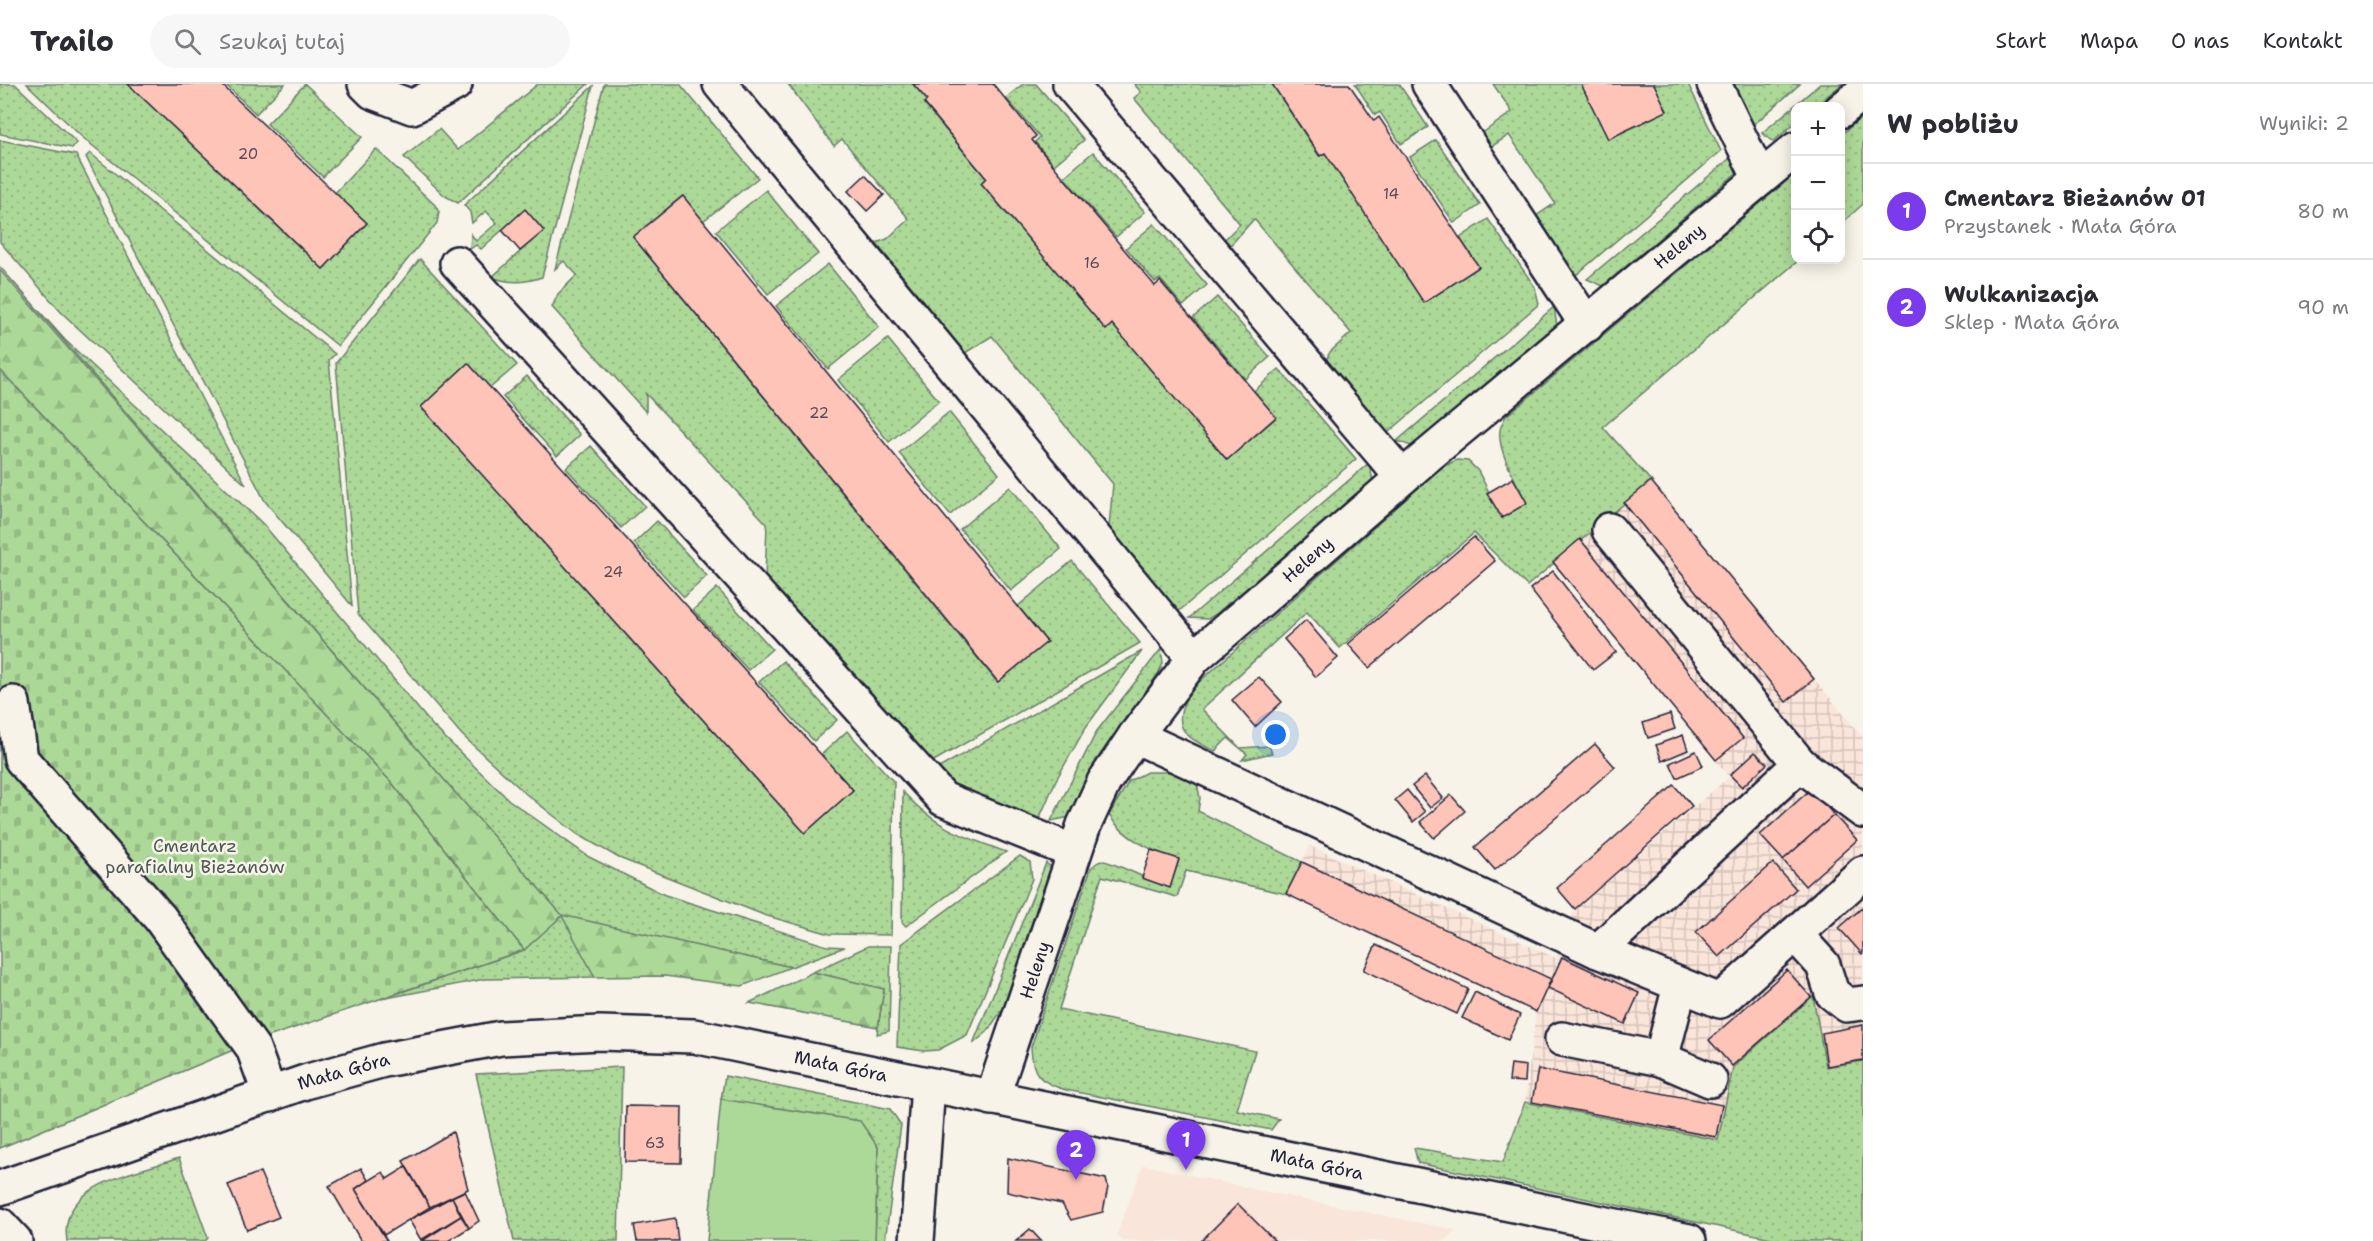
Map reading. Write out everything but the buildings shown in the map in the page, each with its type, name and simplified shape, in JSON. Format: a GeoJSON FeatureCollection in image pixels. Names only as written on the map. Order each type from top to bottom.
{"type":"FeatureCollection","features":[{"type":"Feature","properties":{"kind":"street"},"geometry":{"type":"LineString","coordinates":[[365,84],[373,92],[412,106],[455,84]]}},
{"type":"Feature","properties":{"kind":"street"},"geometry":{"type":"LineString","coordinates":[[720,84],[1194,658]]}},
{"type":"Feature","properties":{"kind":"street"},"geometry":{"type":"LineString","coordinates":[[1070,84],[1402,477]]}},
{"type":"Feature","properties":{"kind":"street"},"geometry":{"type":"LineString","coordinates":[[1429,84],[1587,325]]}},
{"type":"Feature","properties":{"kind":"street"},"geometry":{"type":"LineString","coordinates":[[1714,84],[1760,179]]}},
{"type":"Feature","properties":{"kind":"street"},"geometry":{"type":"LineString","coordinates":[[1845,107],[1863,92]]}},
{"type":"Feature","properties":{"kind":"street","name":"Heleny"},"geometry":{"type":"LineString","coordinates":[[992,1098],[1074,852],[1104,783],[1135,736],[1194,658],[1402,477],[1791,153]]}},
{"type":"Feature","properties":{"kind":"street"},"geometry":{"type":"LineString","coordinates":[[457,263],[943,799],[1074,852]]}},
{"type":"Feature","properties":{"kind":"street"},"geometry":{"type":"LineString","coordinates":[[1609,530],[1800,764],[1863,811]]}},
{"type":"Feature","properties":{"kind":"street"},"geometry":{"type":"LineString","coordinates":[[13,703],[21,759],[160,918],[253,1048],[270,1095]]}},
{"type":"Feature","properties":{"kind":"street"},"geometry":{"type":"LineString","coordinates":[[1135,736],[1598,951],[1720,1001],[1863,873]]}},
{"type":"Feature","properties":{"kind":"street"},"geometry":{"type":"LineString","coordinates":[[1598,951],[1800,764]]}},
{"type":"Feature","properties":{"kind":"street"},"geometry":{"type":"LineString","coordinates":[[1795,934],[1823,965],[1832,993],[1846,1005],[1863,1003]]}},
{"type":"Feature","properties":{"kind":"street"},"geometry":{"type":"LineString","coordinates":[[1661,1059],[1680,986]]}},
{"type":"Feature","properties":{"kind":"street","name":"Mała Góra"},"geometry":{"type":"LineString","coordinates":[[0,1188],[308,1081],[384,1060],[459,1044],[501,1038],[600,1033],[694,1036],[1626,1234],[1689,1241]]}},
{"type":"Feature","properties":{"kind":"street"},"geometry":{"type":"LineString","coordinates":[[1562,1039],[1661,1059],[1710,1080]]}},
{"type":"Feature","properties":{"kind":"street"},"geometry":{"type":"LineString","coordinates":[[918,1241],[928,1085]]}},
{"type":"Feature","properties":{"kind":"street"},"geometry":{"type":"LineString","coordinates":[[0,1225],[15,1241]]}},
{"type":"Feature","properties":{"kind":"shaded area"},"geometry":{"type":"Polygon","coordinates":[[[1651,481],[1863,738],[1863,1061],[1826,1067],[1813,996],[1733,1067],[1718,1140],[1525,1102],[1536,1012],[1286,894],[1310,846],[1556,958],[1574,911],[1729,777],[1553,562],[1651,481]]]}},
{"type":"Feature","properties":{"kind":"shaded area"},"geometry":{"type":"Polygon","coordinates":[[[1143,1165],[1455,1230],[1444,1241],[1123,1241],[1117,1234],[1143,1165]]]}},
{"type":"Feature","properties":{"kind":"green space"},"geometry":{"type":"Polygon","coordinates":[[[0,84],[15,84],[77,143],[72,148],[0,134],[0,84]]]}},
{"type":"Feature","properties":{"kind":"green space"},"geometry":{"type":"Polygon","coordinates":[[[27,84],[128,84],[323,269],[367,223],[335,193],[376,149],[436,206],[439,212],[437,223],[338,346],[82,137],[27,84]]]}},
{"type":"Feature","properties":{"kind":"green space"},"geometry":{"type":"Polygon","coordinates":[[[225,84],[285,84],[256,114],[225,84]]]}},
{"type":"Feature","properties":{"kind":"green space"},"geometry":{"type":"Polygon","coordinates":[[[305,84],[362,137],[323,177],[267,124],[305,84]]]}},
{"type":"Feature","properties":{"kind":"green space"},"geometry":{"type":"Polygon","coordinates":[[[538,84],[588,84],[458,203],[445,196],[404,157],[439,129],[458,150],[538,84]]]}},
{"type":"Feature","properties":{"kind":"green space"},"geometry":{"type":"Polygon","coordinates":[[[604,84],[680,84],[758,178],[703,221],[682,196],[633,237],[997,682],[1047,642],[1018,606],[1072,561],[1140,643],[925,766],[765,580],[767,524],[646,394],[646,412],[552,307],[558,294],[577,275],[564,261],[555,269],[604,84]]]}},
{"type":"Feature","properties":{"kind":"green space"},"geometry":{"type":"Polygon","coordinates":[[[788,84],[913,84],[927,100],[924,104],[986,178],[981,183],[1106,330],[1112,324],[1227,460],[1276,418],[1254,391],[1279,369],[1356,459],[1178,612],[1109,527],[1113,484],[992,336],[965,353],[876,243],[887,239],[909,219],[842,139],[834,146],[788,84]]]}},
{"type":"Feature","properties":{"kind":"green space"},"geometry":{"type":"Polygon","coordinates":[[[1023,84],[1036,84],[1084,140],[1054,165],[1035,142],[1040,137],[1006,98],[1023,84]]]}},
{"type":"Feature","properties":{"kind":"green space"},"geometry":{"type":"Polygon","coordinates":[[[1134,84],[1272,84],[1319,156],[1325,153],[1479,267],[1460,238],[1488,219],[1535,287],[1539,304],[1383,437],[1328,374],[1327,358],[1330,352],[1351,333],[1254,219],[1227,249],[1219,245],[1240,224],[1134,98],[1141,92],[1134,84]]]}},
{"type":"Feature","properties":{"kind":"green space"},"geometry":{"type":"Polygon","coordinates":[[[1355,84],[1399,84],[1428,127],[1401,144],[1380,112],[1375,115],[1355,84]]]}},
{"type":"Feature","properties":{"kind":"green space"},"geometry":{"type":"Polygon","coordinates":[[[1493,84],[1581,84],[1609,139],[1666,111],[1654,84],[1688,84],[1721,151],[1576,275],[1565,269],[1532,219],[1555,203],[1509,135],[1486,150],[1481,134],[1512,112],[1493,84]]]}},
{"type":"Feature","properties":{"kind":"green space"},"geometry":{"type":"Polygon","coordinates":[[[1729,84],[1800,84],[1751,127],[1729,84]]]}},
{"type":"Feature","properties":{"kind":"green space"},"geometry":{"type":"Polygon","coordinates":[[[1820,84],[1842,84],[1820,102],[1799,102],[1820,84]]]}},
{"type":"Feature","properties":{"kind":"green space"},"geometry":{"type":"Polygon","coordinates":[[[593,86],[542,277],[517,282],[492,277],[543,231],[525,210],[481,249],[476,245],[470,249],[471,234],[476,241],[497,223],[486,211],[472,223],[470,212],[464,205],[593,86]]]}},
{"type":"Feature","properties":{"kind":"green space"},"geometry":{"type":"Polygon","coordinates":[[[1791,108],[1791,126],[1773,142],[1762,133],[1791,108]]]}},
{"type":"Feature","properties":{"kind":"green space"},"geometry":{"type":"Polygon","coordinates":[[[1863,116],[1863,204],[1845,220],[1845,156],[1845,132],[1863,116]]]}},
{"type":"Feature","properties":{"kind":"green space"},"geometry":{"type":"Polygon","coordinates":[[[0,140],[76,155],[246,485],[61,312],[0,242],[0,140]]]}},
{"type":"Feature","properties":{"kind":"green space"},"geometry":{"type":"Polygon","coordinates":[[[1436,140],[1480,205],[1454,223],[1410,157],[1436,140]]]}},
{"type":"Feature","properties":{"kind":"green space"},"geometry":{"type":"Polygon","coordinates":[[[1093,152],[1145,212],[1116,237],[1064,177],[1093,152]]]}},
{"type":"Feature","properties":{"kind":"green space"},"geometry":{"type":"Polygon","coordinates":[[[90,153],[335,354],[329,360],[352,606],[265,501],[86,157],[90,153]]]}},
{"type":"Feature","properties":{"kind":"green space"},"geometry":{"type":"Polygon","coordinates":[[[1735,154],[1741,169],[1603,286],[1587,279],[1735,154]]]}},
{"type":"Feature","properties":{"kind":"green space"},"geometry":{"type":"Polygon","coordinates":[[[1791,177],[1791,264],[1794,264],[1603,427],[1651,481],[1527,586],[1474,533],[1340,648],[1307,612],[1202,709],[1240,748],[1269,746],[1272,753],[1242,760],[1247,754],[1228,738],[1215,751],[1187,735],[1180,721],[1184,702],[1190,690],[1442,467],[1457,460],[1468,461],[1478,471],[1502,517],[1527,503],[1509,468],[1502,448],[1500,429],[1505,417],[1791,177]]]}},
{"type":"Feature","properties":{"kind":"green space"},"geometry":{"type":"Polygon","coordinates":[[[766,190],[818,254],[768,294],[716,231],[766,190]]]}},
{"type":"Feature","properties":{"kind":"green space"},"geometry":{"type":"Polygon","coordinates":[[[1154,224],[1207,285],[1183,306],[1160,279],[1155,282],[1126,248],[1154,224]]]}},
{"type":"Feature","properties":{"kind":"green space"},"geometry":{"type":"Polygon","coordinates":[[[420,259],[517,365],[490,388],[468,363],[421,407],[805,833],[853,790],[821,755],[847,731],[894,782],[891,935],[830,934],[764,915],[619,858],[577,834],[526,794],[462,735],[358,614],[336,363],[420,259]]]}},
{"type":"Feature","properties":{"kind":"green space"},"geometry":{"type":"Polygon","coordinates":[[[828,264],[879,327],[828,369],[776,306],[828,264]]]}},
{"type":"Feature","properties":{"kind":"green space"},"geometry":{"type":"Polygon","coordinates":[[[0,267],[65,340],[263,524],[433,726],[509,800],[589,857],[665,895],[827,946],[845,947],[791,967],[563,916],[595,977],[485,979],[381,999],[524,950],[561,915],[0,267]]]}},
{"type":"Feature","properties":{"kind":"green space"},"geometry":{"type":"Polygon","coordinates":[[[0,270],[562,915],[791,967],[742,986],[665,976],[595,977],[562,916],[524,950],[392,783],[0,370],[0,270]]]}},
{"type":"Feature","properties":{"kind":"green space"},"geometry":{"type":"Polygon","coordinates":[[[1217,297],[1270,357],[1245,379],[1193,318],[1217,297]]]}},
{"type":"Feature","properties":{"kind":"green space"},"geometry":{"type":"Polygon","coordinates":[[[1554,307],[1557,326],[1414,447],[1397,441],[1554,307]]]}},
{"type":"Feature","properties":{"kind":"green space"},"geometry":{"type":"Polygon","coordinates":[[[888,339],[939,401],[889,442],[838,380],[888,339]]]}},
{"type":"Feature","properties":{"kind":"green space","name":"Cmentarz parafialny Bieżanów"},"geometry":{"type":"Polygon","coordinates":[[[0,370],[392,783],[524,950],[250,1043],[0,1148],[0,370]]]}},
{"type":"Feature","properties":{"kind":"green space"},"geometry":{"type":"Polygon","coordinates":[[[527,376],[580,435],[557,456],[503,397],[527,376]]]}},
{"type":"Feature","properties":{"kind":"green space"},"geometry":{"type":"Polygon","coordinates":[[[949,412],[999,474],[950,515],[899,453],[949,412]]]}},
{"type":"Feature","properties":{"kind":"green space"},"geometry":{"type":"Polygon","coordinates":[[[591,446],[645,506],[621,528],[566,468],[591,446]]]}},
{"type":"Feature","properties":{"kind":"green space"},"geometry":{"type":"Polygon","coordinates":[[[1369,463],[1373,481],[1216,614],[1208,619],[1189,618],[1369,463]]]}},
{"type":"Feature","properties":{"kind":"green space"},"geometry":{"type":"Polygon","coordinates":[[[1010,487],[1061,549],[1011,591],[960,529],[1010,487]]]}},
{"type":"Feature","properties":{"kind":"green space"},"geometry":{"type":"Polygon","coordinates":[[[657,521],[707,576],[684,597],[634,543],[657,521]]]}},
{"type":"Feature","properties":{"kind":"green space"},"geometry":{"type":"Polygon","coordinates":[[[717,588],[772,649],[748,670],[693,610],[717,588]]]}},
{"type":"Feature","properties":{"kind":"green space"},"geometry":{"type":"Polygon","coordinates":[[[1161,649],[1163,663],[1158,674],[1096,761],[1070,817],[1051,821],[1097,731],[1161,649]]]}},
{"type":"Feature","properties":{"kind":"green space"},"geometry":{"type":"Polygon","coordinates":[[[1142,651],[1086,727],[1056,780],[1037,824],[972,801],[932,772],[1142,651]]]}},
{"type":"Feature","properties":{"kind":"green space"},"geometry":{"type":"Polygon","coordinates":[[[783,661],[837,720],[814,741],[759,682],[783,661]]]}},
{"type":"Feature","properties":{"kind":"green space"},"geometry":{"type":"Polygon","coordinates":[[[1147,772],[1172,772],[1197,783],[1200,798],[1198,811],[1302,862],[1286,894],[1186,871],[1177,897],[1102,876],[1059,1009],[1255,1051],[1237,1110],[1279,1119],[1271,1130],[1066,1090],[1049,1084],[1035,1071],[1031,1047],[1091,868],[1103,861],[1170,887],[1179,860],[1149,848],[1131,837],[1109,815],[1129,781],[1147,772]]]}},
{"type":"Feature","properties":{"kind":"green space"},"geometry":{"type":"Polygon","coordinates":[[[903,792],[927,815],[950,830],[1006,852],[906,926],[902,922],[903,792]]]}},
{"type":"Feature","properties":{"kind":"green space"},"geometry":{"type":"Polygon","coordinates":[[[1020,856],[1030,862],[1032,879],[967,1035],[938,1050],[924,1051],[897,1047],[901,944],[1020,856]]]}},
{"type":"Feature","properties":{"kind":"green space"},"geometry":{"type":"Polygon","coordinates":[[[1046,863],[1051,867],[1004,1007],[987,1032],[973,1044],[1046,863]]]}},
{"type":"Feature","properties":{"kind":"green space"},"geometry":{"type":"Polygon","coordinates":[[[868,946],[891,946],[889,1031],[877,1034],[884,989],[813,972],[868,946]]]}},
{"type":"Feature","properties":{"kind":"green space"},"geometry":{"type":"Polygon","coordinates":[[[813,972],[884,989],[878,1027],[749,1003],[813,972]]]}},
{"type":"Feature","properties":{"kind":"green space"},"geometry":{"type":"Polygon","coordinates":[[[1813,996],[1826,1067],[1863,1061],[1863,1241],[1785,1241],[1418,1163],[1414,1148],[1503,1162],[1525,1102],[1718,1140],[1733,1067],[1813,996]]]}},
{"type":"Feature","properties":{"kind":"green space"},"geometry":{"type":"Polygon","coordinates":[[[622,1067],[618,1241],[514,1241],[476,1074],[622,1067]]]}},
{"type":"Feature","properties":{"kind":"green space"},"geometry":{"type":"Polygon","coordinates":[[[725,1076],[890,1109],[901,1125],[885,1241],[875,1241],[878,1147],[721,1099],[725,1076]]]}},
{"type":"Feature","properties":{"kind":"green space"},"geometry":{"type":"Polygon","coordinates":[[[721,1099],[860,1121],[878,1147],[875,1241],[707,1241],[721,1099]]]}},
{"type":"Feature","properties":{"kind":"green space"},"geometry":{"type":"Polygon","coordinates":[[[179,1158],[208,1238],[205,1241],[67,1241],[67,1221],[75,1205],[87,1193],[123,1175],[179,1158]]]}},
{"type":"Feature","properties":{"kind":"place","name":"Cmentarz Bieżanów 01"},"geometry":{"type":"Point","coordinates":[1186,1170]}},
{"type":"Feature","properties":{"kind":"place","name":"Wulkanizacja"},"geometry":{"type":"Point","coordinates":[1076,1180]}}]}
